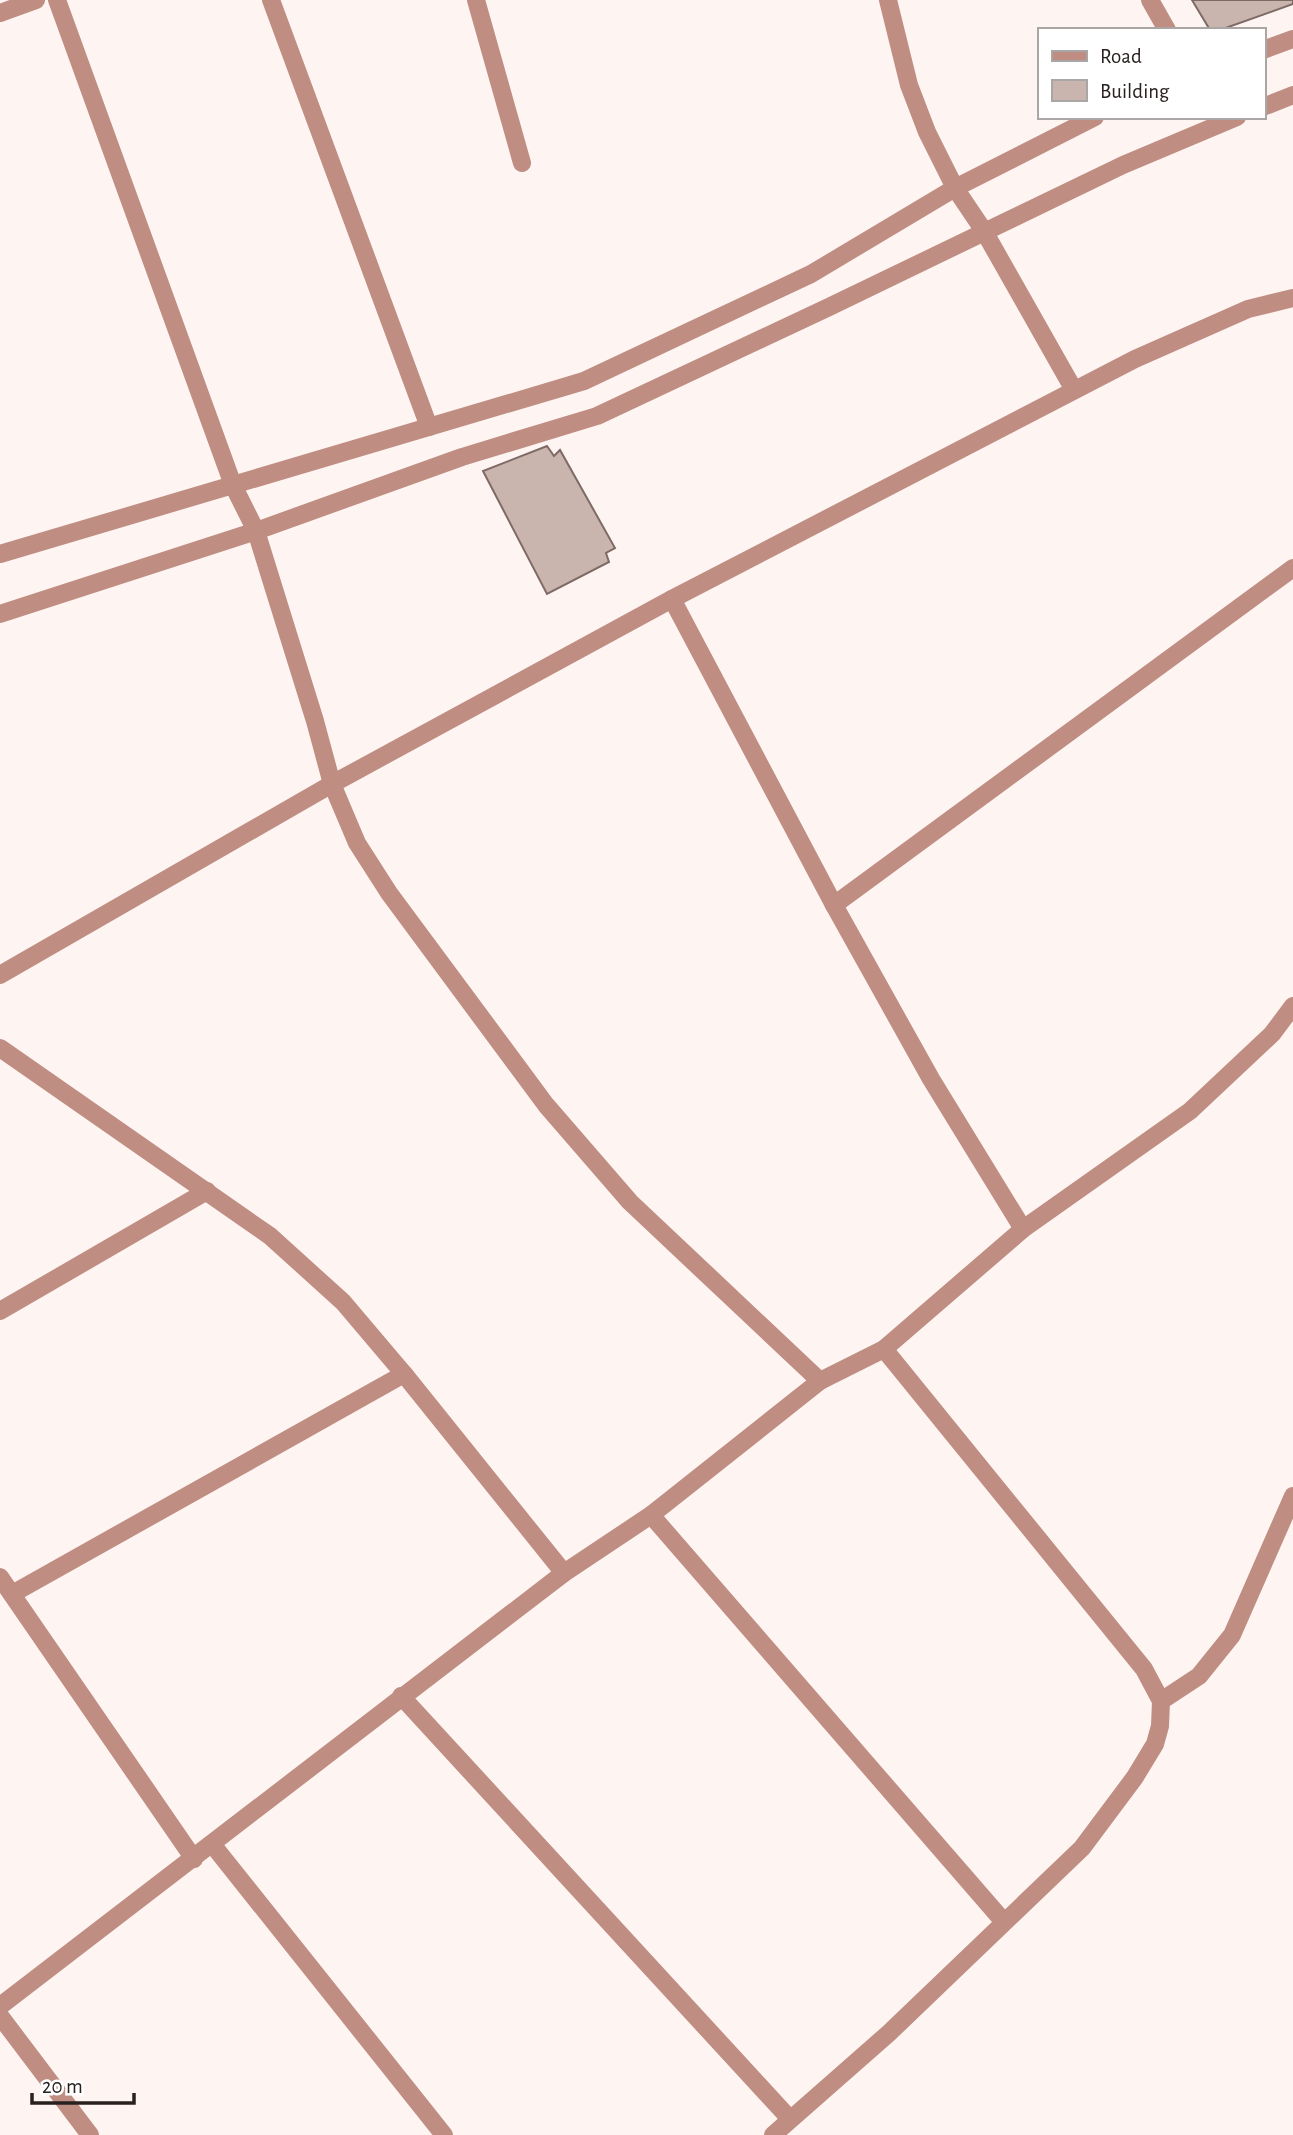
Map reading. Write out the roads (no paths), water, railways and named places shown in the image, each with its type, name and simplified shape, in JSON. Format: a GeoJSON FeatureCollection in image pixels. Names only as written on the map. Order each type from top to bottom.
{"type":"FeatureCollection","features":[{"type":"Feature","properties":{"kind":"street"},"geometry":{"type":"LineString","coordinates":[[0,13],[36,0]]}},
{"type":"Feature","properties":{"kind":"street"},"geometry":{"type":"LineString","coordinates":[[57,0],[233,485],[256,531],[316,721],[332,784],[357,843],[389,892],[546,1105],[630,1202],[820,1381]]}},
{"type":"Feature","properties":{"kind":"street"},"geometry":{"type":"LineString","coordinates":[[271,0],[429,427]]}},
{"type":"Feature","properties":{"kind":"street"},"geometry":{"type":"LineString","coordinates":[[476,0],[522,163]]}},
{"type":"Feature","properties":{"kind":"street"},"geometry":{"type":"LineString","coordinates":[[888,0],[909,85],[928,132],[955,188],[984,231],[1074,390]]}},
{"type":"Feature","properties":{"kind":"street"},"geometry":{"type":"LineString","coordinates":[[1150,0],[1166,28]]}},
{"type":"Feature","properties":{"kind":"street"},"geometry":{"type":"LineString","coordinates":[[1265,49],[1293,39]]}},
{"type":"Feature","properties":{"kind":"street"},"geometry":{"type":"LineString","coordinates":[[1265,106],[1293,95]]}},
{"type":"Feature","properties":{"kind":"street"},"geometry":{"type":"LineString","coordinates":[[0,554],[584,380],[811,274],[955,188],[1091,119]]}},
{"type":"Feature","properties":{"kind":"street"},"geometry":{"type":"LineString","coordinates":[[0,614],[256,531],[462,457],[597,416],[1123,165],[1232,119]]}},
{"type":"Feature","properties":{"kind":"street"},"geometry":{"type":"LineString","coordinates":[[0,975],[332,784],[672,599],[1135,359],[1248,309],[1293,298]]}},
{"type":"Feature","properties":{"kind":"street"},"geometry":{"type":"LineString","coordinates":[[834,905],[1293,568]]}},
{"type":"Feature","properties":{"kind":"street"},"geometry":{"type":"LineString","coordinates":[[672,599],[834,905],[931,1079],[1023,1229]]}},
{"type":"Feature","properties":{"kind":"street"},"geometry":{"type":"LineString","coordinates":[[0,2006],[564,1573],[651,1515],[820,1381],[884,1349],[1023,1229],[1190,1111],[1272,1034],[1293,1006]]}},
{"type":"Feature","properties":{"kind":"street"},"geometry":{"type":"LineString","coordinates":[[0,1048],[270,1236],[343,1302],[564,1573]]}},
{"type":"Feature","properties":{"kind":"street"},"geometry":{"type":"LineString","coordinates":[[0,1311],[206,1191]]}},
{"type":"Feature","properties":{"kind":"street"},"geometry":{"type":"LineString","coordinates":[[774,2135],[890,2033],[1082,1848],[1135,1777],[1155,1744],[1160,1726],[1161,1701],[1144,1669],[884,1349]]}},
{"type":"Feature","properties":{"kind":"street"},"geometry":{"type":"LineString","coordinates":[[12,1594],[404,1374]]}},
{"type":"Feature","properties":{"kind":"street"},"geometry":{"type":"LineString","coordinates":[[1161,1701],[1199,1676],[1232,1635],[1293,1496]]}},
{"type":"Feature","properties":{"kind":"street"},"geometry":{"type":"LineString","coordinates":[[651,1515],[1004,1922]]}},
{"type":"Feature","properties":{"kind":"street"},"geometry":{"type":"LineString","coordinates":[[0,1577],[194,1859]]}},
{"type":"Feature","properties":{"kind":"street"},"geometry":{"type":"LineString","coordinates":[[401,1696],[790,2119]]}},
{"type":"Feature","properties":{"kind":"street"},"geometry":{"type":"LineString","coordinates":[[212,1844],[444,2135]]}},
{"type":"Feature","properties":{"kind":"street"},"geometry":{"type":"LineString","coordinates":[[0,2016],[90,2135]]}}]}
